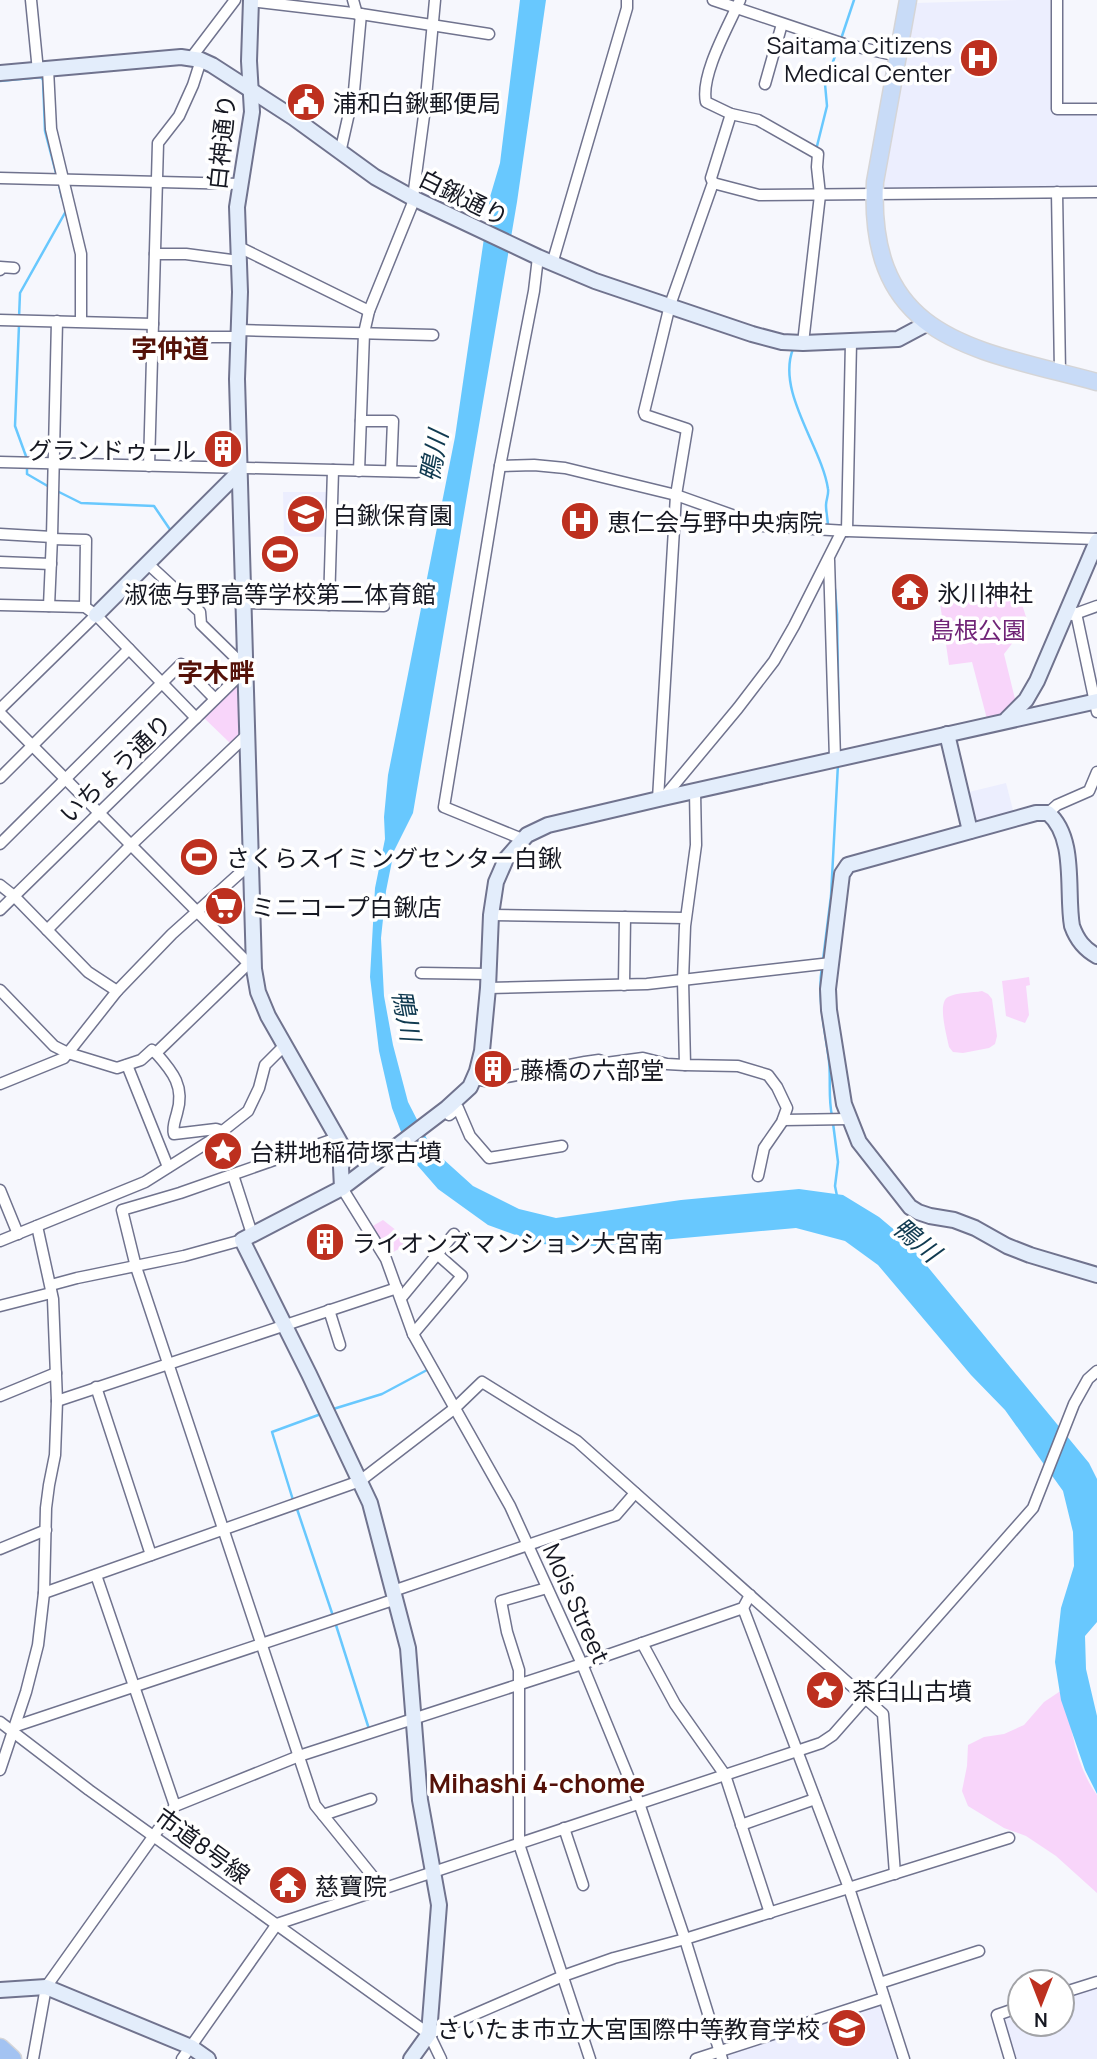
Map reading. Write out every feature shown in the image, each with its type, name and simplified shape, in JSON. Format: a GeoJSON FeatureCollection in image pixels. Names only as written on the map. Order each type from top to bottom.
{"type":"FeatureCollection","features":[{"type":"Feature","properties":{"kind":"highway"},"geometry":{"type":"LineString","coordinates":[[0,2048],[12,2059]]}},
{"type":"Feature","properties":{"kind":"main road"},"geometry":{"type":"LineString","coordinates":[[908,0],[874,194],[877,240],[888,274],[902,298],[928,323],[952,339],[970,347],[1097,382]]}},
{"type":"Feature","properties":{"kind":"street"},"geometry":{"type":"LineString","coordinates":[[32,0],[51,129],[81,254],[81,321]]}},
{"type":"Feature","properties":{"kind":"street"},"geometry":{"type":"LineString","coordinates":[[149,466],[158,143],[179,116],[193,85],[196,59],[234,0]]}},
{"type":"Feature","properties":{"kind":"street"},"geometry":{"type":"LineString","coordinates":[[251,0],[489,34]]}},
{"type":"Feature","properties":{"kind":"street","name":"白神通り"},"geometry":{"type":"LineString","coordinates":[[251,0],[252,111],[237,207],[239,470],[252,966],[258,992],[284,1046],[337,1138]]}},
{"type":"Feature","properties":{"kind":"street"},"geometry":{"type":"LineString","coordinates":[[340,153],[354,91],[359,14],[353,0]]}},
{"type":"Feature","properties":{"kind":"street"},"geometry":{"type":"LineString","coordinates":[[359,471],[364,333],[369,311],[412,205],[435,0]]}},
{"type":"Feature","properties":{"kind":"street"},"geometry":{"type":"LineString","coordinates":[[552,264],[627,8],[627,0]]}},
{"type":"Feature","properties":{"kind":"street"},"geometry":{"type":"LineString","coordinates":[[713,0],[738,4],[782,24],[844,44],[898,56]]}},
{"type":"Feature","properties":{"kind":"street"},"geometry":{"type":"LineString","coordinates":[[1057,0],[1057,109],[1097,109]]}},
{"type":"Feature","properties":{"kind":"street"},"geometry":{"type":"LineString","coordinates":[[738,4],[714,55],[704,94],[706,102],[731,114],[758,120],[818,154],[820,195],[798,343]]}},
{"type":"Feature","properties":{"kind":"street"},"geometry":{"type":"LineString","coordinates":[[765,84],[782,24]]}},
{"type":"Feature","properties":{"kind":"street"},"geometry":{"type":"LineString","coordinates":[[0,74],[196,59]]}},
{"type":"Feature","properties":{"kind":"street","name":"白鍬通り"},"geometry":{"type":"LineString","coordinates":[[196,59],[251,89],[375,177],[535,256],[595,281],[762,338],[798,343],[898,339],[928,323]]}},
{"type":"Feature","properties":{"kind":"street"},"geometry":{"type":"LineString","coordinates":[[660,799],[676,495],[687,429],[645,415],[644,412],[670,305],[713,183],[711,178],[731,114]]}},
{"type":"Feature","properties":{"kind":"street"},"geometry":{"type":"LineString","coordinates":[[0,178],[240,184]]}},
{"type":"Feature","properties":{"kind":"street"},"geometry":{"type":"LineString","coordinates":[[713,183],[759,195],[1097,192]]}},
{"type":"Feature","properties":{"kind":"street"},"geometry":{"type":"LineString","coordinates":[[1057,192],[1060,372]]}},
{"type":"Feature","properties":{"kind":"street"},"geometry":{"type":"LineString","coordinates":[[155,254],[239,254],[369,311]]}},
{"type":"Feature","properties":{"kind":"street"},"geometry":{"type":"LineString","coordinates":[[522,839],[444,807],[500,466],[534,291],[535,256]]}},
{"type":"Feature","properties":{"kind":"street"},"geometry":{"type":"LineString","coordinates":[[0,270],[0,267],[15,268]]}},
{"type":"Feature","properties":{"kind":"street"},"geometry":{"type":"LineString","coordinates":[[0,320],[153,324]]}},
{"type":"Feature","properties":{"kind":"street"},"geometry":{"type":"LineString","coordinates":[[49,606],[57,321]]}},
{"type":"Feature","properties":{"kind":"street"},"geometry":{"type":"LineString","coordinates":[[153,337],[364,333],[433,335]]}},
{"type":"Feature","properties":{"kind":"street"},"geometry":{"type":"LineString","coordinates":[[660,799],[738,708],[774,661],[844,531],[851,342]]}},
{"type":"Feature","properties":{"kind":"street"},"geometry":{"type":"LineString","coordinates":[[361,421],[393,421],[391,471]]}},
{"type":"Feature","properties":{"kind":"street"},"geometry":{"type":"LineString","coordinates":[[0,462],[239,470],[417,472]]}},
{"type":"Feature","properties":{"kind":"street"},"geometry":{"type":"LineString","coordinates":[[500,466],[565,468],[676,495],[763,526],[1097,540],[1070,615],[1037,681],[1026,700],[1004,722]]}},
{"type":"Feature","properties":{"kind":"street"},"geometry":{"type":"LineString","coordinates":[[156,1053],[252,966],[0,711],[90,611],[147,563],[239,470]]}},
{"type":"Feature","properties":{"kind":"street"},"geometry":{"type":"LineString","coordinates":[[329,605],[333,470]]}},
{"type":"Feature","properties":{"kind":"street"},"geometry":{"type":"LineString","coordinates":[[0,534],[86,540],[90,611]]}},
{"type":"Feature","properties":{"kind":"street"},"geometry":{"type":"LineString","coordinates":[[829,559],[835,759]]}},
{"type":"Feature","properties":{"kind":"street"},"geometry":{"type":"LineString","coordinates":[[0,562],[51,564]]}},
{"type":"Feature","properties":{"kind":"street"},"geometry":{"type":"LineString","coordinates":[[147,563],[200,612],[201,624],[245,669]]}},
{"type":"Feature","properties":{"kind":"street"},"geometry":{"type":"LineString","coordinates":[[242,603],[384,606]]}},
{"type":"Feature","properties":{"kind":"street"},"geometry":{"type":"LineString","coordinates":[[0,605],[49,606],[90,611],[196,718]]}},
{"type":"Feature","properties":{"kind":"street"},"geometry":{"type":"LineString","coordinates":[[1070,615],[1097,606]]}},
{"type":"Feature","properties":{"kind":"street"},"geometry":{"type":"LineString","coordinates":[[446,1113],[474,1079],[482,1051],[494,891],[498,873],[522,839],[548,825],[947,734],[1096,705],[1070,615]]}},
{"type":"Feature","properties":{"kind":"street"},"geometry":{"type":"LineString","coordinates":[[0,778],[129,649]]}},
{"type":"Feature","properties":{"kind":"street"},"geometry":{"type":"LineString","coordinates":[[0,844],[181,664],[215,699]]}},
{"type":"Feature","properties":{"kind":"street","name":"いちょう通り"},"geometry":{"type":"LineString","coordinates":[[0,910],[245,669]]}},
{"type":"Feature","properties":{"kind":"street"},"geometry":{"type":"LineString","coordinates":[[47,930],[131,845],[248,734]]}},
{"type":"Feature","properties":{"kind":"street"},"geometry":{"type":"LineString","coordinates":[[947,734],[970,831]]}},
{"type":"Feature","properties":{"kind":"street"},"geometry":{"type":"LineString","coordinates":[[1097,772],[1089,791],[1057,805],[1048,813],[1036,813],[848,865],[844,869],[828,989],[844,1104],[849,1119],[859,1142],[910,1207],[930,1216],[954,1220],[975,1228],[1018,1251],[1097,1275]]}},
{"type":"Feature","properties":{"kind":"street"},"geometry":{"type":"LineString","coordinates":[[685,1065],[685,918],[696,845],[695,791]]}},
{"type":"Feature","properties":{"kind":"street"},"geometry":{"type":"LineString","coordinates":[[1048,813],[1057,822],[1064,837],[1074,934],[1083,947],[1097,956]]}},
{"type":"Feature","properties":{"kind":"street"},"geometry":{"type":"LineString","coordinates":[[0,1084],[64,1058],[117,991],[196,911],[250,864]]}},
{"type":"Feature","properties":{"kind":"street"},"geometry":{"type":"LineString","coordinates":[[0,885],[88,972],[117,991]]}},
{"type":"Feature","properties":{"kind":"street"},"geometry":{"type":"LineString","coordinates":[[491,915],[685,918]]}},
{"type":"Feature","properties":{"kind":"street"},"geometry":{"type":"LineString","coordinates":[[624,985],[625,917]]}},
{"type":"Feature","properties":{"kind":"street"},"geometry":{"type":"LineString","coordinates":[[421,973],[489,981],[624,985],[831,963]]}},
{"type":"Feature","properties":{"kind":"street"},"geometry":{"type":"LineString","coordinates":[[0,989],[54,1046],[68,1053],[117,1068],[141,1060],[152,1049],[173,1072],[181,1094],[172,1130],[174,1135],[216,1129],[222,1131]]}},
{"type":"Feature","properties":{"kind":"street"},"geometry":{"type":"LineString","coordinates":[[0,1241],[145,1182],[222,1131],[248,1111],[259,1088],[265,1065],[284,1046]]}},
{"type":"Feature","properties":{"kind":"street"},"geometry":{"type":"LineString","coordinates":[[474,1079],[485,1081],[599,1060],[606,1063],[643,1058],[667,1064],[738,1066],[768,1075],[777,1087],[786,1108],[783,1120],[764,1148],[758,1176]]}},
{"type":"Feature","properties":{"kind":"street"},"geometry":{"type":"LineString","coordinates":[[127,1065],[168,1167]]}},
{"type":"Feature","properties":{"kind":"street"},"geometry":{"type":"LineString","coordinates":[[0,1306],[87,1275],[184,1256],[247,1237],[342,1188],[446,1113],[458,1108],[470,1136],[489,1158],[562,1146]]}},
{"type":"Feature","properties":{"kind":"street"},"geometry":{"type":"LineString","coordinates":[[783,1120],[849,1119]]}},
{"type":"Feature","properties":{"kind":"street"},"geometry":{"type":"LineString","coordinates":[[342,1188],[341,1167],[346,1153],[337,1138],[122,1210],[136,1267],[314,1805],[383,1889]]}},
{"type":"Feature","properties":{"kind":"street"},"geometry":{"type":"LineString","coordinates":[[233,1175],[247,1237],[284,1325],[370,1503],[411,1664],[420,1800],[439,1905],[429,2034]]}},
{"type":"Feature","properties":{"kind":"street","name":"Mois Street"},"geometry":{"type":"LineString","coordinates":[[342,1188],[386,1259],[413,1334],[510,1506],[582,1664],[639,1803],[721,2055]]}},
{"type":"Feature","properties":{"kind":"street"},"geometry":{"type":"LineString","coordinates":[[0,1189],[18,1234]]}},
{"type":"Feature","properties":{"kind":"street"},"geometry":{"type":"LineString","coordinates":[[0,1770],[15,1730],[38,1645],[44,1593],[49,1485],[55,1455],[57,1401],[51,1289],[37,1226]]}},
{"type":"Feature","properties":{"kind":"street"},"geometry":{"type":"LineString","coordinates":[[57,1401],[329,1310],[399,1293],[454,1234]]}},
{"type":"Feature","properties":{"kind":"street"},"geometry":{"type":"LineString","coordinates":[[413,1334],[462,1276],[437,1254]]}},
{"type":"Feature","properties":{"kind":"street"},"geometry":{"type":"LineString","coordinates":[[329,1310],[340,1345]]}},
{"type":"Feature","properties":{"kind":"street"},"geometry":{"type":"LineString","coordinates":[[187,2053],[277,1924],[821,1743],[833,1735],[1033,1508],[1072,1410],[1082,1389],[1097,1371]]}},
{"type":"Feature","properties":{"kind":"street"},"geometry":{"type":"LineString","coordinates":[[0,1396],[56,1373]]}},
{"type":"Feature","properties":{"kind":"street"},"geometry":{"type":"LineString","coordinates":[[44,1593],[360,1481],[455,1408],[482,1382],[578,1441],[883,1714],[895,1874]]}},
{"type":"Feature","properties":{"kind":"street"},"geometry":{"type":"LineString","coordinates":[[96,1387],[151,1555]]}},
{"type":"Feature","properties":{"kind":"street"},"geometry":{"type":"LineString","coordinates":[[15,1730],[616,1515],[635,1493]]}},
{"type":"Feature","properties":{"kind":"street"},"geometry":{"type":"LineString","coordinates":[[0,1549],[46,1531]]}},
{"type":"Feature","properties":{"kind":"street"},"geometry":{"type":"LineString","coordinates":[[96,1574],[175,1806]]}},
{"type":"Feature","properties":{"kind":"street"},"geometry":{"type":"LineString","coordinates":[[547,1588],[501,1601],[519,1670],[519,1843],[590,2059]]}},
{"type":"Feature","properties":{"kind":"street"},"geometry":{"type":"LineString","coordinates":[[33,2059],[46,1987],[175,1806],[299,1756],[582,1664],[743,1608],[750,1595]]}},
{"type":"Feature","properties":{"kind":"street"},"geometry":{"type":"LineString","coordinates":[[743,1608],[849,1888],[904,2059]]}},
{"type":"Feature","properties":{"kind":"street"},"geometry":{"type":"LineString","coordinates":[[642,1643],[675,1703],[724,1775],[770,1913]]}},
{"type":"Feature","properties":{"kind":"street","name":"市道8号線"},"geometry":{"type":"LineString","coordinates":[[0,1722],[15,1730],[89,1790],[429,2034],[441,2059]]}},
{"type":"Feature","properties":{"kind":"street"},"geometry":{"type":"LineString","coordinates":[[323,1815],[371,1799]]}},
{"type":"Feature","properties":{"kind":"street"},"geometry":{"type":"LineString","coordinates":[[741,1825],[815,1799]]}},
{"type":"Feature","properties":{"kind":"street"},"geometry":{"type":"LineString","coordinates":[[565,1828],[583,1885]]}},
{"type":"Feature","properties":{"kind":"street"},"geometry":{"type":"LineString","coordinates":[[411,2059],[429,2034],[563,1976],[614,1958],[685,1939],[1009,1838]]}},
{"type":"Feature","properties":{"kind":"street"},"geometry":{"type":"LineString","coordinates":[[880,1983],[979,1951]]}},
{"type":"Feature","properties":{"kind":"street"},"geometry":{"type":"LineString","coordinates":[[1076,1989],[1097,1982]]}},
{"type":"Feature","properties":{"kind":"street"},"geometry":{"type":"LineString","coordinates":[[0,1990],[46,1987],[187,2053],[208,2059]]}},
{"type":"Feature","properties":{"kind":"street"},"geometry":{"type":"LineString","coordinates":[[696,2059],[721,2055],[884,1998]]}},
{"type":"Feature","properties":{"kind":"street"},"geometry":{"type":"LineString","coordinates":[[1006,2012],[997,2015],[1010,2059]]}},
{"type":"Feature","properties":{"kind":"shaded area","name":"Saitama Citizens Medical Center"},"geometry":{"type":"Polygon","coordinates":[[[1050,0],[1053,113],[1097,113],[1097,189],[883,190],[916,3],[1050,0]]]}},
{"type":"Feature","properties":{"kind":"shaded area","name":"白鍬保育園"},"geometry":{"type":"Polygon","coordinates":[[[283,492],[329,492],[329,537],[284,536],[283,492]]]}},
{"type":"Feature","properties":{"kind":"shaded area"},"geometry":{"type":"Polygon","coordinates":[[[1006,783],[1014,814],[974,821],[965,793],[1006,783]]]}},
{"type":"Feature","properties":{"kind":"shaded area"},"geometry":{"type":"Polygon","coordinates":[[[1097,1987],[1097,2059],[1015,2059],[1010,2038],[1076,2038],[1076,1994],[1097,1987]]]}},
{"type":"Feature","properties":{"kind":"shaded area","name":"さいたま市立大宮国際中等教育学校"},"geometry":{"type":"Polygon","coordinates":[[[882,2003],[899,2059],[727,2059],[726,2053],[882,2003]]]}},
{"type":"Feature","properties":{"kind":"green space","name":"島根公園"},"geometry":{"type":"Polygon","coordinates":[[[993,592],[995,601],[1020,598],[1027,620],[1021,622],[1020,633],[1004,654],[1016,703],[1009,710],[987,719],[972,662],[949,665],[940,603],[993,592]]]}},
{"type":"Feature","properties":{"kind":"green space"},"geometry":{"type":"Polygon","coordinates":[[[236,683],[241,685],[242,733],[230,743],[202,716],[236,683]]]}},
{"type":"Feature","properties":{"kind":"green space"},"geometry":{"type":"Polygon","coordinates":[[[1029,977],[1030,985],[1026,986],[1029,1015],[1025,1023],[1006,1016],[1002,981],[1029,977]]]}},
{"type":"Feature","properties":{"kind":"green space"},"geometry":{"type":"Polygon","coordinates":[[[982,991],[992,999],[997,1036],[995,1044],[989,1048],[963,1053],[953,1052],[949,1047],[944,1020],[945,1000],[956,994],[982,991]]]}},
{"type":"Feature","properties":{"kind":"green space"},"geometry":{"type":"Polygon","coordinates":[[[383,1220],[397,1231],[404,1246],[388,1255],[371,1227],[383,1220]]]}},
{"type":"Feature","properties":{"kind":"green space"},"geometry":{"type":"Polygon","coordinates":[[[1065,1688],[1083,1771],[1097,1795],[1097,1893],[1056,1856],[1026,1836],[1004,1828],[968,1806],[962,1791],[968,1745],[984,1737],[1004,1734],[1024,1725],[1044,1702],[1065,1688]]]}},
{"type":"Feature","properties":{"kind":"water"},"geometry":{"type":"Polygon","coordinates":[[[520,0],[546,0],[517,202],[413,813],[394,851],[381,938],[384,996],[408,1102],[432,1149],[473,1186],[519,1209],[556,1218],[681,1200],[799,1189],[843,1195],[879,1217],[904,1238],[1089,1463],[1097,1479],[1097,1622],[1085,1636],[1086,1669],[1097,1716],[1097,1794],[1085,1770],[1061,1700],[1055,1662],[1061,1608],[1074,1566],[1073,1532],[1063,1491],[1005,1410],[971,1375],[878,1265],[845,1241],[796,1228],[595,1246],[540,1244],[488,1225],[438,1189],[411,1158],[392,1108],[379,1051],[370,977],[375,888],[385,839],[388,775],[455,437],[490,197],[500,163],[520,0]]]}},
{"type":"Feature","properties":{"kind":"waterway"},"geometry":{"type":"LineString","coordinates":[[841,39],[854,0]]}},
{"type":"Feature","properties":{"kind":"waterway"},"geometry":{"type":"LineString","coordinates":[[816,150],[827,106],[825,84],[839,45]]}},
{"type":"Feature","properties":{"kind":"waterway"},"geometry":{"type":"LineString","coordinates":[[0,81],[41,77],[43,80],[45,131],[57,177]]}},
{"type":"Feature","properties":{"kind":"waterway"},"geometry":{"type":"LineString","coordinates":[[59,184],[62,198]]}},
{"type":"Feature","properties":{"kind":"waterway"},"geometry":{"type":"LineString","coordinates":[[19,318],[20,293],[66,211]]}},
{"type":"Feature","properties":{"kind":"waterway"},"geometry":{"type":"LineString","coordinates":[[19,325],[15,426],[27,459]]}},
{"type":"Feature","properties":{"kind":"waterway"},"geometry":{"type":"LineString","coordinates":[[793,349],[789,366],[790,383],[824,473],[828,491],[828,527]]}},
{"type":"Feature","properties":{"kind":"waterway"},"geometry":{"type":"LineString","coordinates":[[27,466],[27,474],[51,488]]}},
{"type":"Feature","properties":{"kind":"waterway"},"geometry":{"type":"LineString","coordinates":[[57,491],[81,503],[154,506],[171,531]]}},
{"type":"Feature","properties":{"kind":"waterway"},"geometry":{"type":"LineString","coordinates":[[835,589],[839,737]]}},
{"type":"Feature","properties":{"kind":"waterway"},"geometry":{"type":"LineString","coordinates":[[823,960],[831,896],[838,764]]}},
{"type":"Feature","properties":{"kind":"waterway"},"geometry":{"type":"LineString","coordinates":[[822,966],[821,1002],[829,1061],[832,1116]]}},
{"type":"Feature","properties":{"kind":"waterway"},"geometry":{"type":"LineString","coordinates":[[833,1123],[838,1162],[835,1186],[837,1196]]}},
{"type":"Feature","properties":{"kind":"waterway"},"geometry":{"type":"LineString","coordinates":[[330,1410],[382,1394],[427,1370]]}},
{"type":"Feature","properties":{"kind":"waterway"},"geometry":{"type":"LineString","coordinates":[[293,1500],[272,1432],[321,1414]]}},
{"type":"Feature","properties":{"kind":"waterway"},"geometry":{"type":"LineString","coordinates":[[296,1506],[333,1616]]}},
{"type":"Feature","properties":{"kind":"waterway"},"geometry":{"type":"LineString","coordinates":[[335,1622],[369,1729]]}},
{"type":"Feature","properties":{"kind":"place","name":"Saitama Citizens Medical Center"},"geometry":{"type":"Point","coordinates":[979,58]}},
{"type":"Feature","properties":{"kind":"place","name":"浦和白鍬郵便局"},"geometry":{"type":"Point","coordinates":[306,102]}},
{"type":"Feature","properties":{"kind":"place","name":"グランドゥール"},"geometry":{"type":"Point","coordinates":[223,449]}},
{"type":"Feature","properties":{"kind":"place","name":"白鍬保育園"},"geometry":{"type":"Point","coordinates":[306,514]}},
{"type":"Feature","properties":{"kind":"place","name":"恵仁会与野中央病院"},"geometry":{"type":"Point","coordinates":[580,521]}},
{"type":"Feature","properties":{"kind":"place","name":"淑徳与野高等学校第二体育館"},"geometry":{"type":"Point","coordinates":[280,554]}},
{"type":"Feature","properties":{"kind":"place","name":"氷川神社"},"geometry":{"type":"Point","coordinates":[910,592]}},
{"type":"Feature","properties":{"kind":"place","name":"さくらスイミングセンター白鍬"},"geometry":{"type":"Point","coordinates":[199,857]}},
{"type":"Feature","properties":{"kind":"place","name":"ミニコープ白鍬店"},"geometry":{"type":"Point","coordinates":[224,906]}},
{"type":"Feature","properties":{"kind":"place","name":"藤橋の六部堂"},"geometry":{"type":"Point","coordinates":[493,1069]}},
{"type":"Feature","properties":{"kind":"place","name":"台耕地稲荷塚古墳"},"geometry":{"type":"Point","coordinates":[223,1151]}},
{"type":"Feature","properties":{"kind":"place","name":"ライオンズマンション大宮南"},"geometry":{"type":"Point","coordinates":[325,1242]}},
{"type":"Feature","properties":{"kind":"place","name":"茶臼山古墳"},"geometry":{"type":"Point","coordinates":[825,1690]}},
{"type":"Feature","properties":{"kind":"place","name":"慈寶院"},"geometry":{"type":"Point","coordinates":[288,1885]}},
{"type":"Feature","properties":{"kind":"place","name":"さいたま市立大宮国際中等教育学校"},"geometry":{"type":"Point","coordinates":[847,2028]}},
{"type":"Feature","properties":{"kind":"district","name":"字仲道"},"geometry":{"type":"Point","coordinates":[170,348]}},
{"type":"Feature","properties":{"kind":"district","name":"字木畔"},"geometry":{"type":"Point","coordinates":[216,672]}},
{"type":"Feature","properties":{"kind":"district","name":"Mihashi 4-chome"},"geometry":{"type":"Point","coordinates":[537,1783]}},
{"type":"Feature","properties":{"kind":"water label","name":"鴨川"},"geometry":{"type":"Point","coordinates":[433,456]}},
{"type":"Feature","properties":{"kind":"water label","name":"鴨川"},"geometry":{"type":"Point","coordinates":[407,1015]}},
{"type":"Feature","properties":{"kind":"water label","name":"鴨川"},"geometry":{"type":"Point","coordinates":[917,1239]}}]}
